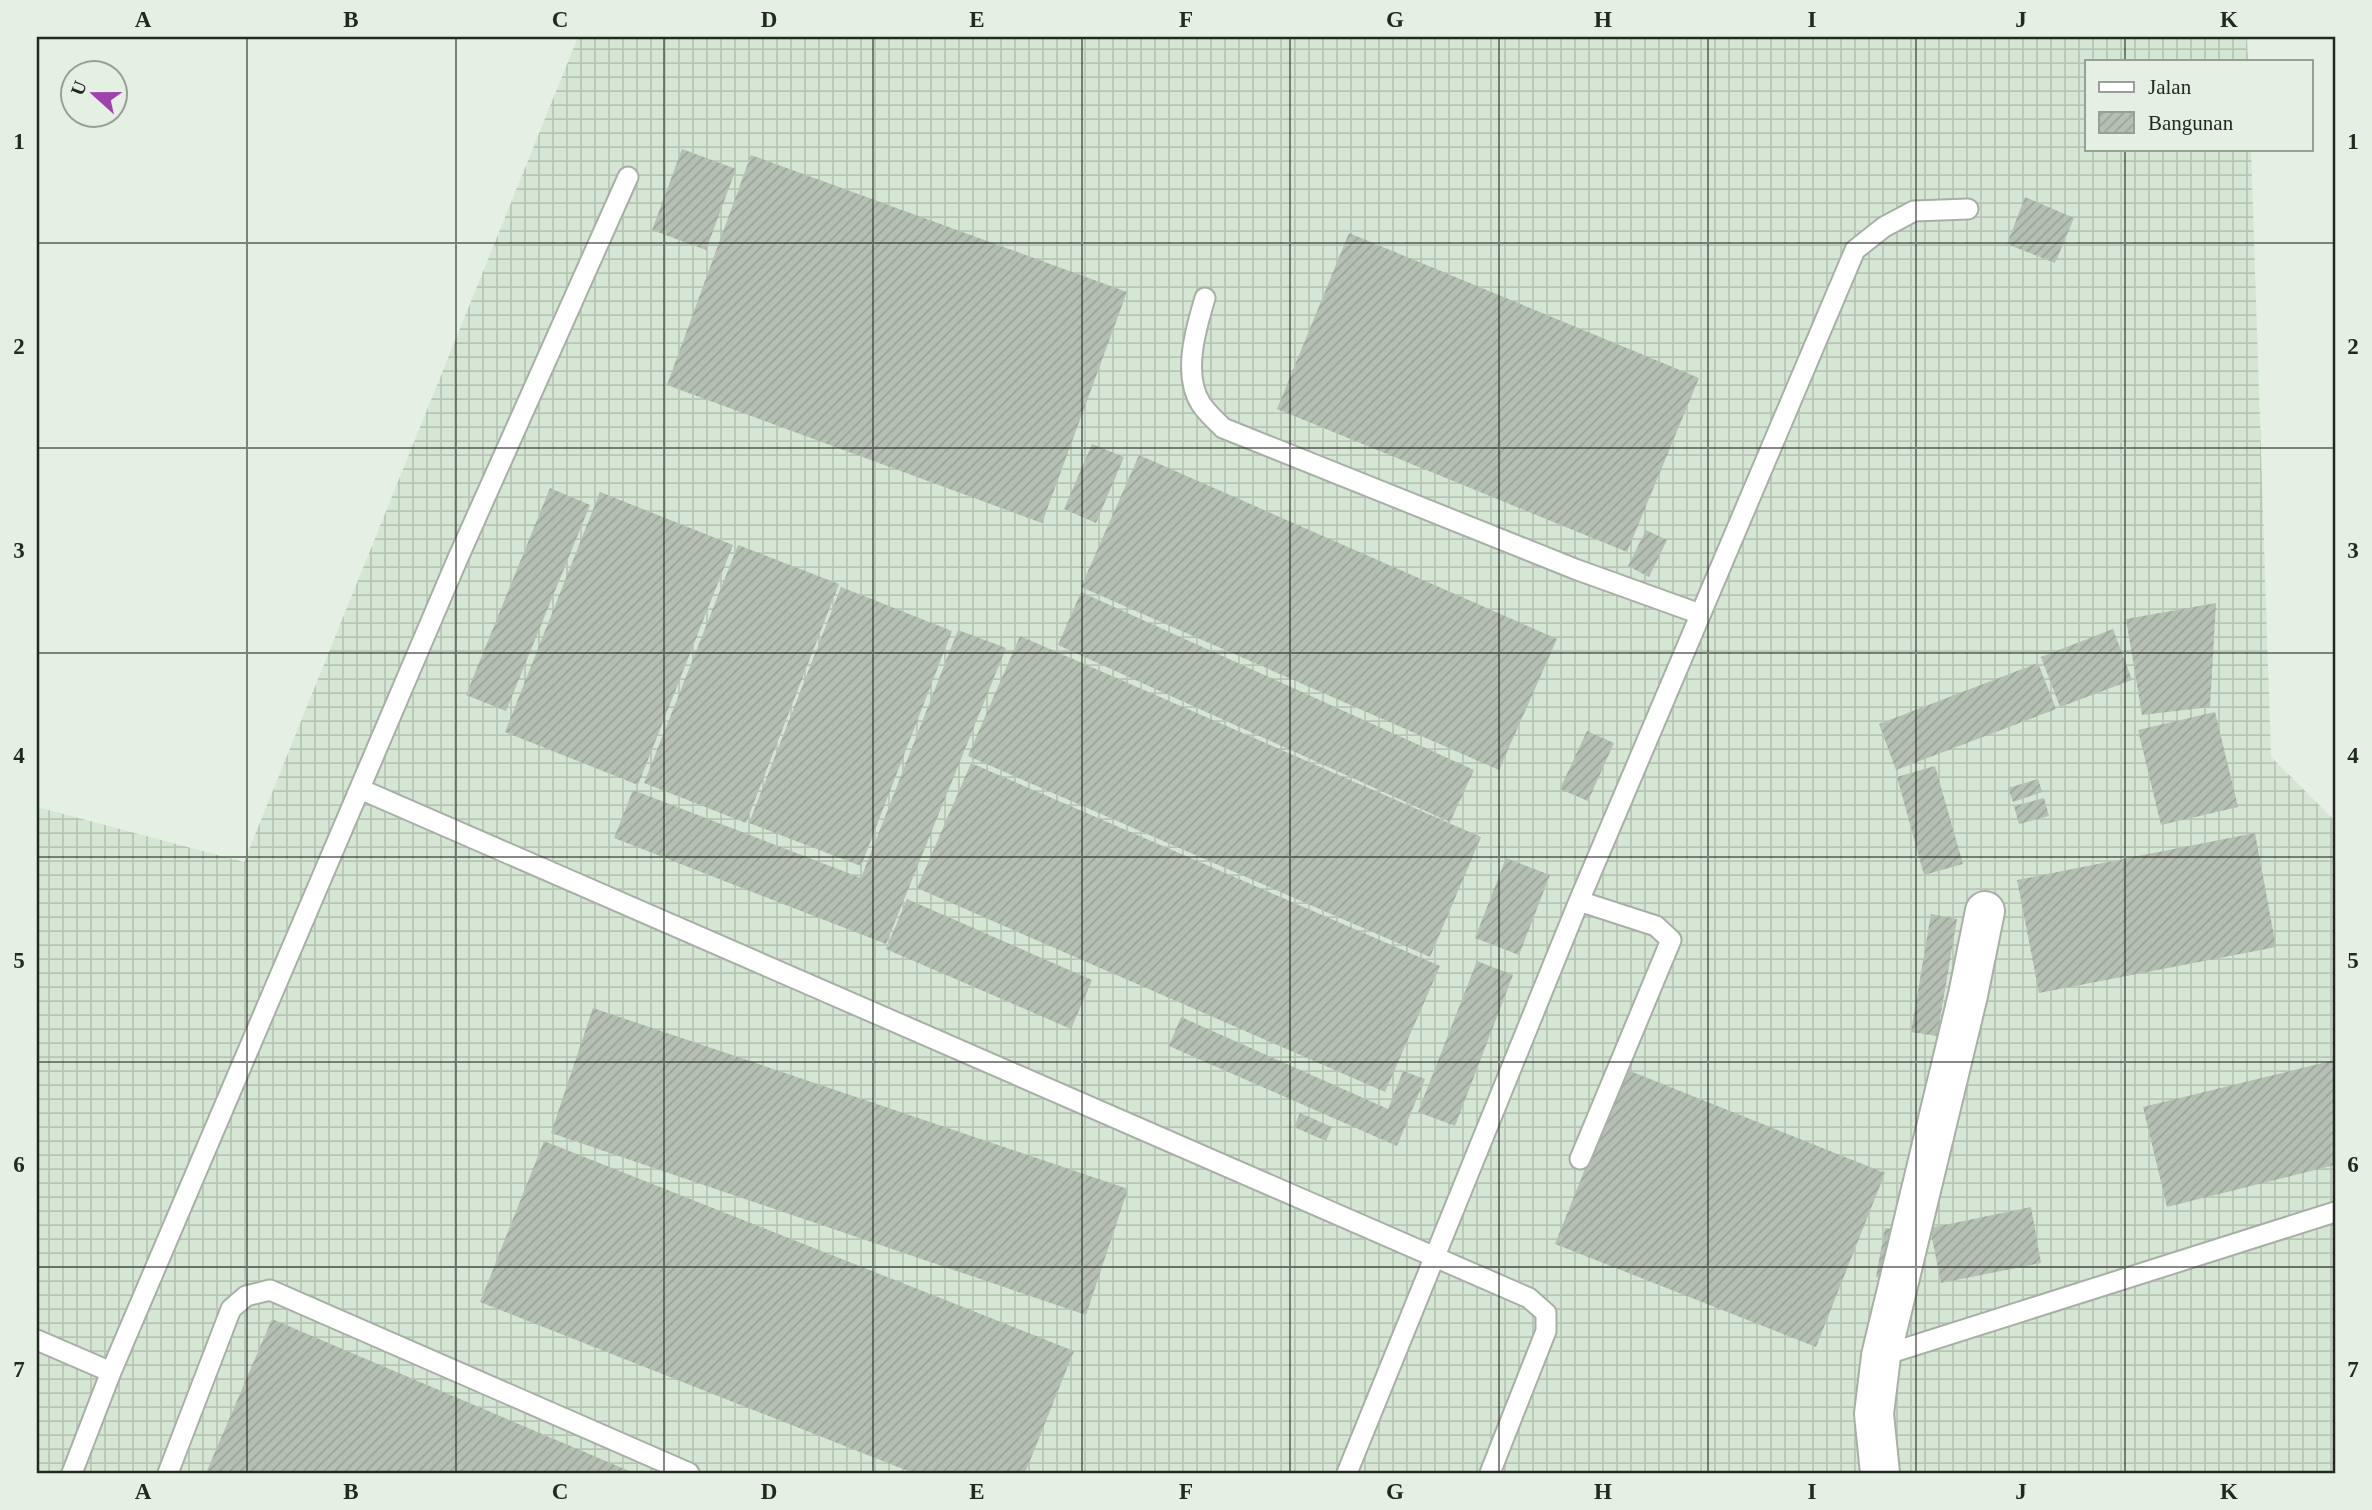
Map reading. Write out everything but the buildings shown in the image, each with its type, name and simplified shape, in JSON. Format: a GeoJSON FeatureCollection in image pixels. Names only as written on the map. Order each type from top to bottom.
{"type":"FeatureCollection","features":[{"type":"Feature","properties":{"kind":"street"},"geometry":{"type":"LineString","coordinates":[[1880,1473],[1874,1414],[1881,1356],[1968,995],[1984,911]]}},
{"type":"Feature","properties":{"kind":"lane"},"geometry":{"type":"LineString","coordinates":[[72,1473],[111,1371],[464,546],[628,177]]}},
{"type":"Feature","properties":{"kind":"lane"},"geometry":{"type":"LineString","coordinates":[[1347,1473],[1579,901],[1855,250],[1884,227],[1914,211],[1968,209]]}},
{"type":"Feature","properties":{"kind":"lane"},"geometry":{"type":"LineString","coordinates":[[1205,298],[1194,338],[1191,363],[1200,403],[1223,428],[1575,569],[1700,614]]}},
{"type":"Feature","properties":{"kind":"lane"},"geometry":{"type":"LineString","coordinates":[[360,789],[1434,1254],[1529,1298],[1546,1312],[1546,1331],[1490,1473]]}},
{"type":"Feature","properties":{"kind":"lane"},"geometry":{"type":"LineString","coordinates":[[1579,901],[1656,926],[1671,940],[1580,1158]]}},
{"type":"Feature","properties":{"kind":"lane"},"geometry":{"type":"LineString","coordinates":[[1881,1356],[2335,1212]]}},
{"type":"Feature","properties":{"kind":"lane"},"geometry":{"type":"LineString","coordinates":[[168,1473],[231,1309],[246,1296],[270,1290],[689,1473]]}},
{"type":"Feature","properties":{"kind":"lane"},"geometry":{"type":"LineString","coordinates":[[37,1340],[111,1371]]}},
{"type":"Feature","properties":{"kind":"shaded area"},"geometry":{"type":"Polygon","coordinates":[[[578,37],[2247,37],[2248,60],[2085,60],[2085,150],[2251,150],[2271,757],[2335,821],[2335,1473],[37,1473],[37,807],[244,862],[578,37]]]}}]}
